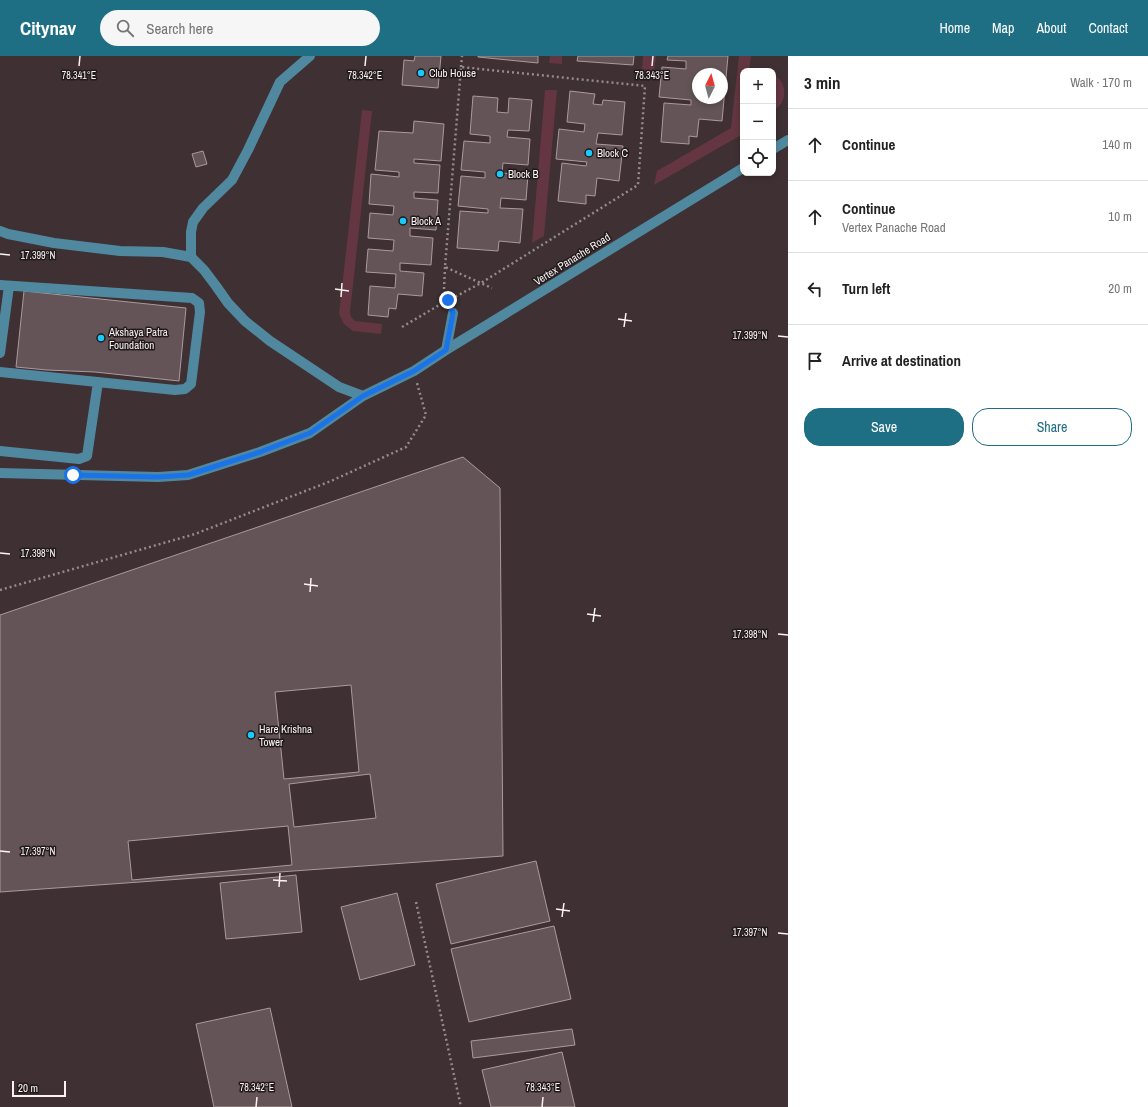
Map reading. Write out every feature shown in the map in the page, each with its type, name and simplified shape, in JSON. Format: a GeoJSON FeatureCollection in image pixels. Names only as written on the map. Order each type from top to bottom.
{"type":"FeatureCollection","features":[{"type":"Feature","properties":{"kind":"street"},"geometry":{"type":"LineString","coordinates":[[191,257],[191,232],[193,222],[203,208],[232,180],[280,82],[310,56]]}},
{"type":"Feature","properties":{"kind":"street"},"geometry":{"type":"LineString","coordinates":[[776,147],[788,140]]}},
{"type":"Feature","properties":{"kind":"street","name":"Vertex Panache Road"},"geometry":{"type":"LineString","coordinates":[[0,473],[158,477],[188,475],[260,452],[310,433],[363,396],[414,371],[740,170]]}},
{"type":"Feature","properties":{"kind":"street"},"geometry":{"type":"LineString","coordinates":[[0,231],[54,243],[120,251],[163,252],[191,257],[204,270],[228,303],[245,321],[270,341],[339,387],[363,396]]}},
{"type":"Feature","properties":{"kind":"street"},"geometry":{"type":"LineString","coordinates":[[0,353],[4,285],[192,298],[199,303],[200,312],[192,384],[185,389],[175,390],[0,372]]}},
{"type":"Feature","properties":{"kind":"street"},"geometry":{"type":"LineString","coordinates":[[446,350],[453,313]]}},
{"type":"Feature","properties":{"kind":"street"},"geometry":{"type":"LineString","coordinates":[[0,451],[79,459],[87,456],[98,382]]}},
{"type":"Feature","properties":{"kind":"path"},"geometry":{"type":"LineString","coordinates":[[453,313],[444,289],[462,56]]}},
{"type":"Feature","properties":{"kind":"path"},"geometry":{"type":"LineString","coordinates":[[402,327],[448,300],[481,283],[638,186],[645,86],[461,67]]}},
{"type":"Feature","properties":{"kind":"path"},"geometry":{"type":"LineString","coordinates":[[445,267],[492,288]]}},
{"type":"Feature","properties":{"kind":"path"},"geometry":{"type":"LineString","coordinates":[[0,590],[195,534],[331,481],[406,447],[426,415],[414,371]]}},
{"type":"Feature","properties":{"kind":"path"},"geometry":{"type":"LineString","coordinates":[[416,902],[461,1107]]}},
{"type":"Feature","properties":{"kind":"shaded area"},"geometry":{"type":"Polygon","coordinates":[[[550,56],[562,56],[562,64],[549,63],[550,56]]]}},
{"type":"Feature","properties":{"kind":"shaded area"},"geometry":{"type":"Polygon","coordinates":[[[643,56],[656,56],[654,71],[642,69],[643,56]]]}},
{"type":"Feature","properties":{"kind":"shaded area"},"geometry":{"type":"Polygon","coordinates":[[[739,56],[751,56],[749,68],[740,68],[740,136],[654,185],[657,171],[731,128],[739,56]]]}},
{"type":"Feature","properties":{"kind":"shaded area"},"geometry":{"type":"Polygon","coordinates":[[[776,77],[784,87],[784,98],[776,108],[776,77]]]}},
{"type":"Feature","properties":{"kind":"shaded area"},"geometry":{"type":"Polygon","coordinates":[[[545,90],[557,90],[544,236],[532,243],[545,90]]]}},
{"type":"Feature","properties":{"kind":"shaded area"},"geometry":{"type":"Polygon","coordinates":[[[362,110],[372,111],[350,312],[351,317],[355,321],[382,324],[381,334],[353,331],[344,324],[339,314],[362,110]]]}},
{"type":"Feature","properties":{"kind":"building","name":"Club House"},"geometry":{"type":"Polygon","coordinates":[[[415,56],[441,56],[438,88],[402,85],[404,60],[414,61],[415,56]]]}},
{"type":"Feature","properties":{"kind":"building"},"geometry":{"type":"Polygon","coordinates":[[[538,56],[538,63],[478,57],[538,56]]]}},
{"type":"Feature","properties":{"kind":"building"},"geometry":{"type":"Polygon","coordinates":[[[578,56],[634,56],[633,65],[577,61],[578,56]]]}},
{"type":"Feature","properties":{"kind":"building"},"geometry":{"type":"Polygon","coordinates":[[[668,56],[728,56],[727,68],[692,68],[692,104],[724,104],[722,121],[699,119],[697,137],[689,136],[689,144],[661,142],[664,103],[691,105],[691,100],[659,97],[662,67],[686,69],[686,61],[667,60],[668,56]]]}},
{"type":"Feature","properties":{"kind":"building","name":"Block C"},"geometry":{"type":"Polygon","coordinates":[[[570,91],[595,94],[593,104],[602,105],[603,100],[625,102],[622,135],[598,133],[596,144],[623,146],[619,181],[597,178],[595,196],[586,195],[586,204],[558,201],[562,163],[586,166],[587,162],[556,159],[559,129],[584,132],[585,124],[567,122],[570,91]]]}},
{"type":"Feature","properties":{"kind":"building","name":"Block B"},"geometry":{"type":"Polygon","coordinates":[[[473,96],[498,98],[497,112],[508,113],[509,98],[532,100],[529,131],[508,130],[507,137],[530,139],[528,165],[503,163],[502,173],[528,175],[526,200],[501,198],[500,208],[523,209],[520,243],[499,241],[498,251],[457,248],[460,211],[488,213],[488,209],[458,206],[461,176],[485,178],[485,172],[461,170],[464,141],[490,143],[490,136],[470,134],[473,96]]]}},
{"type":"Feature","properties":{"kind":"building","name":"Block A"},"geometry":{"type":"Polygon","coordinates":[[[414,121],[444,124],[441,161],[414,159],[414,163],[440,165],[438,193],[414,192],[414,198],[438,200],[436,230],[410,228],[410,236],[433,238],[431,265],[400,263],[400,271],[424,273],[422,296],[398,294],[396,309],[389,308],[388,317],[368,315],[370,286],[395,288],[396,274],[366,272],[368,249],[393,251],[394,240],[368,238],[370,213],[393,215],[394,206],[369,204],[371,174],[399,177],[399,172],[375,170],[379,131],[413,133],[414,121]]]}},
{"type":"Feature","properties":{"kind":"building"},"geometry":{"type":"Polygon","coordinates":[[[203,151],[207,164],[196,167],[192,154],[203,151]]]}},
{"type":"Feature","properties":{"kind":"building","name":"Akshaya Patra Foundation"},"geometry":{"type":"Polygon","coordinates":[[[24,291],[186,308],[179,381],[95,372],[16,367],[24,291]]]}},
{"type":"Feature","properties":{"kind":"building","name":"Hare Krishna Tower"},"geometry":{"type":"Polygon","coordinates":[[[463,457],[500,488],[503,856],[0,892],[0,615],[463,457]]]}},
{"type":"Feature","properties":{"kind":"building"},"geometry":{"type":"Polygon","coordinates":[[[351,685],[359,772],[284,779],[275,692],[351,685]]]}},
{"type":"Feature","properties":{"kind":"building"},"geometry":{"type":"Polygon","coordinates":[[[370,774],[376,818],[294,827],[289,784],[370,774]]]}},
{"type":"Feature","properties":{"kind":"building"},"geometry":{"type":"Polygon","coordinates":[[[288,826],[292,865],[132,880],[128,841],[288,826]]]}},
{"type":"Feature","properties":{"kind":"building"},"geometry":{"type":"Polygon","coordinates":[[[536,861],[550,921],[451,944],[436,884],[536,861]]]}},
{"type":"Feature","properties":{"kind":"building"},"geometry":{"type":"Polygon","coordinates":[[[296,875],[302,932],[226,939],[220,883],[296,875]]]}},
{"type":"Feature","properties":{"kind":"building"},"geometry":{"type":"Polygon","coordinates":[[[397,893],[415,965],[360,980],[341,907],[397,893]]]}},
{"type":"Feature","properties":{"kind":"building"},"geometry":{"type":"Polygon","coordinates":[[[554,926],[571,999],[469,1022],[451,949],[554,926]]]}},
{"type":"Feature","properties":{"kind":"building"},"geometry":{"type":"Polygon","coordinates":[[[270,1008],[292,1107],[214,1107],[196,1024],[270,1008]]]}},
{"type":"Feature","properties":{"kind":"building"},"geometry":{"type":"Polygon","coordinates":[[[572,1029],[575,1045],[473,1058],[471,1041],[572,1029]]]}},
{"type":"Feature","properties":{"kind":"building"},"geometry":{"type":"Polygon","coordinates":[[[562,1052],[575,1107],[491,1107],[482,1070],[562,1052]]]}},
{"type":"Feature","properties":{"kind":"place","name":"Club House"},"geometry":{"type":"Point","coordinates":[421,73]}},
{"type":"Feature","properties":{"kind":"place","name":"Block C"},"geometry":{"type":"Point","coordinates":[589,153]}},
{"type":"Feature","properties":{"kind":"place","name":"Block B"},"geometry":{"type":"Point","coordinates":[500,174]}},
{"type":"Feature","properties":{"kind":"place","name":"Block A"},"geometry":{"type":"Point","coordinates":[403,221]}},
{"type":"Feature","properties":{"kind":"place","name":"Akshaya Patra Foundation"},"geometry":{"type":"Point","coordinates":[101,338]}},
{"type":"Feature","properties":{"kind":"place","name":"Hare Krishna Tower"},"geometry":{"type":"Point","coordinates":[251,735]}},
{"type":"Feature","properties":{"kind":"route"},"geometry":{"type":"LineString","coordinates":[[73,475],[158,477],[188,475],[260,452],[310,433],[363,396],[414,371],[446,350],[453,313],[448,300]]}}]}
